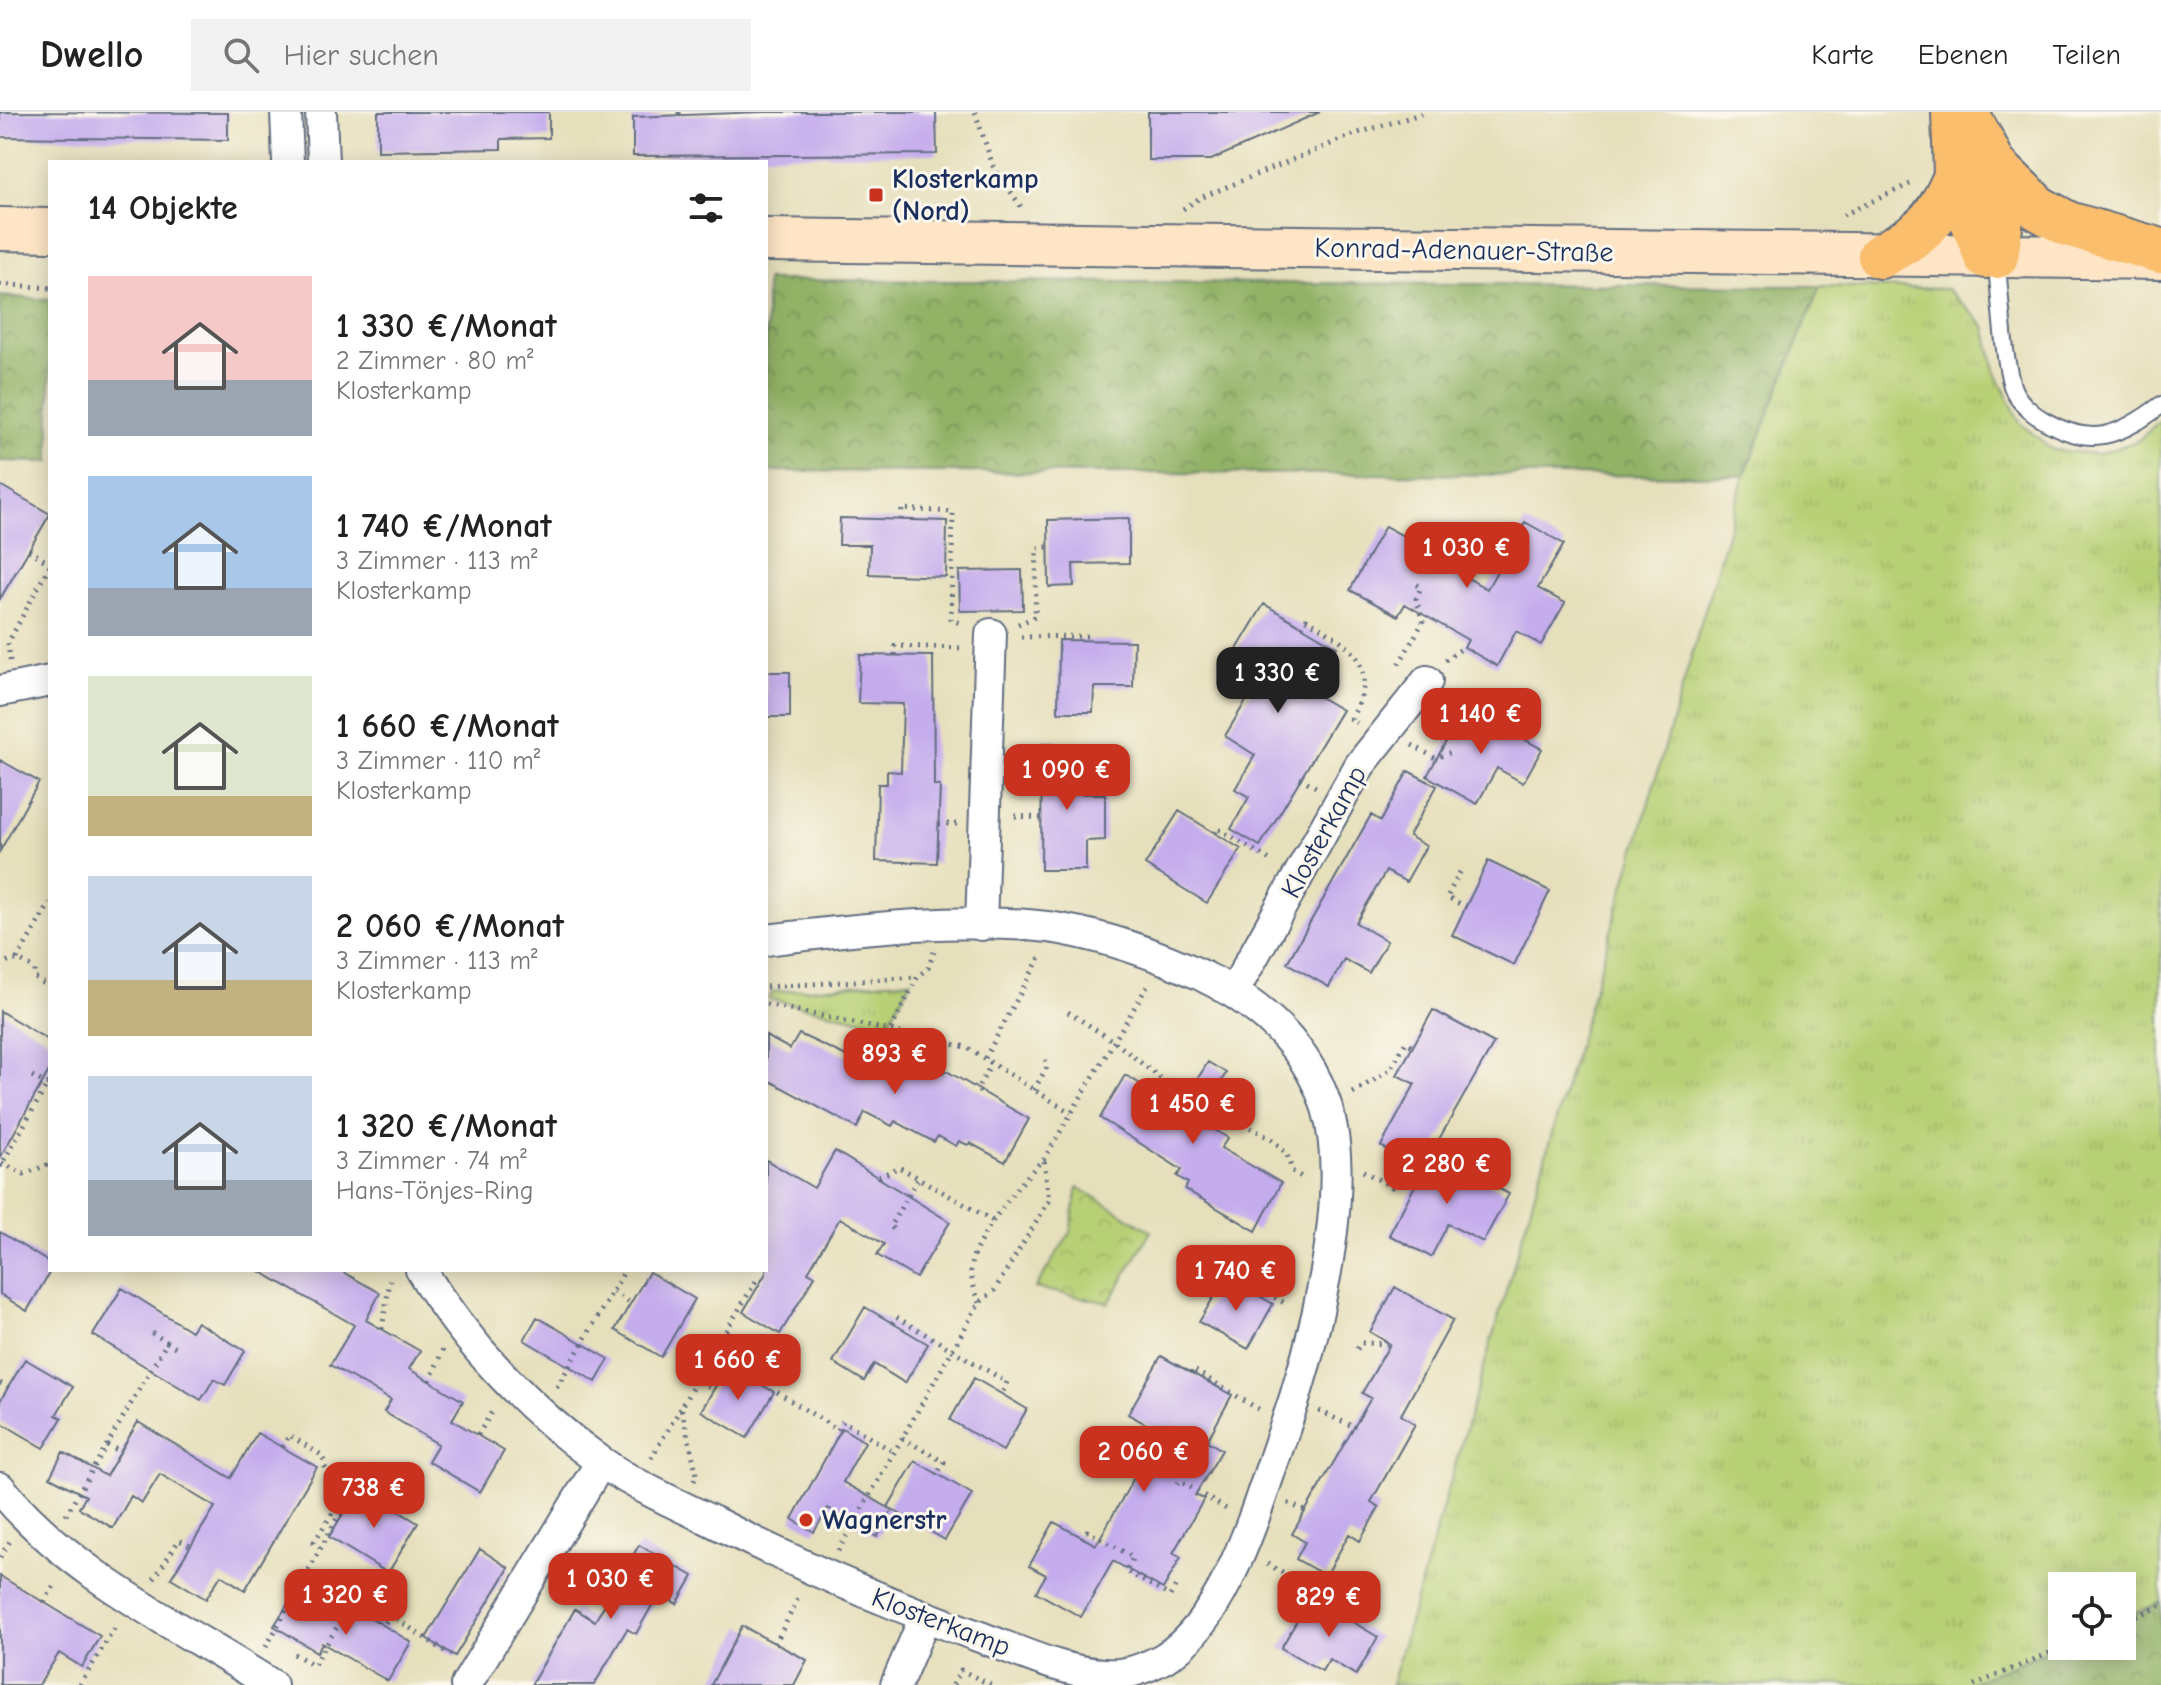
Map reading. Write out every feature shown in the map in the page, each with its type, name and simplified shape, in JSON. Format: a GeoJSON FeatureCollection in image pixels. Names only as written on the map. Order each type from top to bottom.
{"type":"FeatureCollection","features":[{"type":"Feature","properties":{"kind":"highway"},"geometry":{"type":"LineString","coordinates":[[1954,112],[1977,172],[2003,215],[1991,256]]}},
{"type":"Feature","properties":{"kind":"highway"},"geometry":{"type":"LineString","coordinates":[[1965,112],[1977,172],[2068,224],[2161,251]]}},
{"type":"Feature","properties":{"kind":"highway"},"geometry":{"type":"LineString","coordinates":[[1880,256],[1929,225],[1977,172]]}},
{"type":"Feature","properties":{"kind":"main road"},"geometry":{"type":"LineString","coordinates":[[0,229],[48,230]]}},
{"type":"Feature","properties":{"kind":"main road","name":"Konrad-Adenauer-Straße"},"geometry":{"type":"LineString","coordinates":[[768,240],[2161,258]]}},
{"type":"Feature","properties":{"kind":"street"},"geometry":{"type":"LineString","coordinates":[[286,112],[288,160]]}},
{"type":"Feature","properties":{"kind":"street"},"geometry":{"type":"LineString","coordinates":[[321,112],[323,160]]}},
{"type":"Feature","properties":{"kind":"street"},"geometry":{"type":"LineString","coordinates":[[981,925],[991,640]]}},
{"type":"Feature","properties":{"kind":"street"},"geometry":{"type":"LineString","coordinates":[[6,690],[48,681]]}},
{"type":"Feature","properties":{"kind":"street","name":"Klosterkamp"},"geometry":{"type":"LineString","coordinates":[[1234,991],[1360,765],[1375,728],[1427,681]]}},
{"type":"Feature","properties":{"kind":"street","name":"Klosterkamp"},"geometry":{"type":"LineString","coordinates":[[422,1272],[447,1310],[484,1356],[542,1413],[601,1462],[817,1574],[1050,1662],[1098,1674],[1122,1674],[1159,1661],[1189,1638],[1204,1622],[1245,1535],[1286,1425],[1316,1322],[1329,1243],[1334,1182],[1327,1109],[1305,1059],[1272,1018],[1234,991],[1163,957],[1105,939],[1055,928],[981,925],[768,940]]}},
{"type":"Feature","properties":{"kind":"street"},"geometry":{"type":"LineString","coordinates":[[471,1678],[601,1462]]}},
{"type":"Feature","properties":{"kind":"street"},"geometry":{"type":"LineString","coordinates":[[0,1488],[51,1541],[135,1601],[262,1679]]}},
{"type":"Feature","properties":{"kind":"street"},"geometry":{"type":"LineString","coordinates":[[896,1685],[925,1617]]}},
{"type":"Feature","properties":{"kind":"lane"},"geometry":{"type":"LineString","coordinates":[[1991,256],[2012,389],[2031,413],[2064,432],[2098,438],[2132,428],[2161,405]]}},
{"type":"Feature","properties":{"kind":"path"},"geometry":{"type":"LineString","coordinates":[[975,112],[993,166],[1022,203],[1023,217]]}},
{"type":"Feature","properties":{"kind":"path"},"geometry":{"type":"LineString","coordinates":[[1174,216],[1200,198],[1355,134],[1427,112]]}},
{"type":"Feature","properties":{"kind":"path"},"geometry":{"type":"LineString","coordinates":[[0,284],[48,288]]}},
{"type":"Feature","properties":{"kind":"path"},"geometry":{"type":"LineString","coordinates":[[901,520],[902,509],[953,512],[951,620],[991,640]]}},
{"type":"Feature","properties":{"kind":"path"},"geometry":{"type":"LineString","coordinates":[[991,640],[1035,617],[1037,548],[1048,547]]}},
{"type":"Feature","properties":{"kind":"path"},"geometry":{"type":"LineString","coordinates":[[29,550],[48,563]]}},
{"type":"Feature","properties":{"kind":"path"},"geometry":{"type":"LineString","coordinates":[[6,690],[8,643],[48,568]]}},
{"type":"Feature","properties":{"kind":"path"},"geometry":{"type":"LineString","coordinates":[[1391,678],[1423,622],[1416,599],[1421,587],[1416,584]]}},
{"type":"Feature","properties":{"kind":"path"},"geometry":{"type":"LineString","coordinates":[[1302,626],[1306,619],[1343,640],[1356,654],[1366,677],[1361,701],[1351,719],[1435,758],[1455,751]]}},
{"type":"Feature","properties":{"kind":"path"},"geometry":{"type":"LineString","coordinates":[[895,655],[895,646],[1088,636],[1088,641]]}},
{"type":"Feature","properties":{"kind":"path"},"geometry":{"type":"LineString","coordinates":[[1398,665],[1427,681]]}},
{"type":"Feature","properties":{"kind":"path"},"geometry":{"type":"LineString","coordinates":[[1215,833],[1217,828],[1298,877]]}},
{"type":"Feature","properties":{"kind":"path"},"geometry":{"type":"LineString","coordinates":[[1460,872],[1447,897],[1466,907]]}},
{"type":"Feature","properties":{"kind":"path"},"geometry":{"type":"LineString","coordinates":[[17,959],[48,906]]}},
{"type":"Feature","properties":{"kind":"path"},"geometry":{"type":"LineString","coordinates":[[873,1065],[918,976],[928,968],[942,926]]}},
{"type":"Feature","properties":{"kind":"path"},"geometry":{"type":"LineString","coordinates":[[985,1058],[1055,928]]}},
{"type":"Feature","properties":{"kind":"path"},"geometry":{"type":"LineString","coordinates":[[979,1303],[971,1275],[972,1259],[1024,1177],[1044,1159],[1163,957]]}},
{"type":"Feature","properties":{"kind":"path"},"geometry":{"type":"LineString","coordinates":[[0,966],[7,960],[17,959],[35,969],[35,978],[48,986]]}},
{"type":"Feature","properties":{"kind":"path"},"geometry":{"type":"LineString","coordinates":[[768,988],[918,976]]}},
{"type":"Feature","properties":{"kind":"path"},"geometry":{"type":"LineString","coordinates":[[768,1004],[966,1047],[1071,1113]]}},
{"type":"Feature","properties":{"kind":"path"},"geometry":{"type":"LineString","coordinates":[[1068,1012],[1115,1042],[1160,1078],[1273,1140],[1287,1154],[1292,1171],[1307,1181],[1334,1182]]}},
{"type":"Feature","properties":{"kind":"path"},"geometry":{"type":"LineString","coordinates":[[1327,1109],[1390,1070],[1406,1042],[1413,1046]]}},
{"type":"Feature","properties":{"kind":"path"},"geometry":{"type":"LineString","coordinates":[[1034,1090],[1047,1067],[1045,1054]]}},
{"type":"Feature","properties":{"kind":"path"},"geometry":{"type":"LineString","coordinates":[[980,1093],[978,1087],[991,1065]]}},
{"type":"Feature","properties":{"kind":"path"},"geometry":{"type":"LineString","coordinates":[[32,1076],[48,1082]]}},
{"type":"Feature","properties":{"kind":"path"},"geometry":{"type":"LineString","coordinates":[[1151,1091],[1160,1078]]}},
{"type":"Feature","properties":{"kind":"path"},"geometry":{"type":"LineString","coordinates":[[48,1084],[1,1165],[24,1174],[48,1165]]}},
{"type":"Feature","properties":{"kind":"path"},"geometry":{"type":"LineString","coordinates":[[775,1644],[894,1452],[979,1303],[994,1291],[1049,1201],[1044,1159]]}},
{"type":"Feature","properties":{"kind":"path"},"geometry":{"type":"LineString","coordinates":[[879,1177],[899,1167],[995,1222]]}},
{"type":"Feature","properties":{"kind":"path"},"geometry":{"type":"LineString","coordinates":[[1362,1170],[1392,1187],[1420,1176]]}},
{"type":"Feature","properties":{"kind":"path"},"geometry":{"type":"LineString","coordinates":[[893,1229],[890,1226],[919,1179]]}},
{"type":"Feature","properties":{"kind":"path"},"geometry":{"type":"LineString","coordinates":[[542,1413],[624,1272]]}},
{"type":"Feature","properties":{"kind":"path"},"geometry":{"type":"LineString","coordinates":[[382,1329],[390,1280]]}},
{"type":"Feature","properties":{"kind":"path"},"geometry":{"type":"LineString","coordinates":[[637,1483],[756,1281],[760,1283]]}},
{"type":"Feature","properties":{"kind":"path"},"geometry":{"type":"LineString","coordinates":[[1248,1288],[1251,1284],[1316,1322]]}},
{"type":"Feature","properties":{"kind":"path"},"geometry":{"type":"LineString","coordinates":[[613,1292],[631,1303]]}},
{"type":"Feature","properties":{"kind":"path"},"geometry":{"type":"LineString","coordinates":[[892,1323],[896,1317],[1007,1382],[1002,1394]]}},
{"type":"Feature","properties":{"kind":"path"},"geometry":{"type":"LineString","coordinates":[[152,1333],[180,1350]]}},
{"type":"Feature","properties":{"kind":"path"},"geometry":{"type":"LineString","coordinates":[[51,1541],[167,1342]]}},
{"type":"Feature","properties":{"kind":"path"},"geometry":{"type":"LineString","coordinates":[[1357,1349],[1361,1343],[1390,1344]]}},
{"type":"Feature","properties":{"kind":"path"},"geometry":{"type":"LineString","coordinates":[[1191,1373],[1192,1369],[1286,1425]]}},
{"type":"Feature","properties":{"kind":"path"},"geometry":{"type":"LineString","coordinates":[[697,1380],[714,1389]]}},
{"type":"Feature","properties":{"kind":"path"},"geometry":{"type":"LineString","coordinates":[[0,1383],[8,1388]]}},
{"type":"Feature","properties":{"kind":"path"},"geometry":{"type":"LineString","coordinates":[[777,1392],[838,1430],[843,1421],[894,1452]]}},
{"type":"Feature","properties":{"kind":"path"},"geometry":{"type":"LineString","coordinates":[[681,1407],[697,1475],[681,1506]]}},
{"type":"Feature","properties":{"kind":"path"},"geometry":{"type":"LineString","coordinates":[[283,1447],[289,1435],[323,1456],[333,1512],[314,1542],[319,1547]]}},
{"type":"Feature","properties":{"kind":"path"},"geometry":{"type":"LineString","coordinates":[[902,1438],[944,1462],[937,1474]]}},
{"type":"Feature","properties":{"kind":"path"},"geometry":{"type":"LineString","coordinates":[[107,1445],[120,1452]]}},
{"type":"Feature","properties":{"kind":"path"},"geometry":{"type":"LineString","coordinates":[[262,1679],[319,1547],[360,1477],[385,1493],[381,1501]]}},
{"type":"Feature","properties":{"kind":"path"},"geometry":{"type":"LineString","coordinates":[[1177,1484],[1180,1481],[1245,1535],[1337,1604],[1339,1614]]}},
{"type":"Feature","properties":{"kind":"path"},"geometry":{"type":"LineString","coordinates":[[1082,1538],[1087,1531],[1133,1557],[1126,1571],[1170,1596],[1177,1584]]}},
{"type":"Feature","properties":{"kind":"path"},"geometry":{"type":"LineString","coordinates":[[80,1685],[179,1540],[190,1546]]}},
{"type":"Feature","properties":{"kind":"path"},"geometry":{"type":"LineString","coordinates":[[533,1574],[584,1595],[620,1579]]}},
{"type":"Feature","properties":{"kind":"path"},"geometry":{"type":"LineString","coordinates":[[294,1654],[314,1665],[357,1594],[390,1615],[471,1678]]}},
{"type":"Feature","properties":{"kind":"path"},"geometry":{"type":"LineString","coordinates":[[2136,1616],[2161,1606]]}},
{"type":"Feature","properties":{"kind":"path"},"geometry":{"type":"LineString","coordinates":[[384,1625],[390,1615]]}},
{"type":"Feature","properties":{"kind":"path"},"geometry":{"type":"LineString","coordinates":[[1974,1685],[2048,1654]]}},
{"type":"Feature","properties":{"kind":"path"},"geometry":{"type":"LineString","coordinates":[[953,1685],[961,1670],[991,1685]]}},
{"type":"Feature","properties":{"kind":"green space"},"geometry":{"type":"Polygon","coordinates":[[[768,280],[1820,286],[1744,476],[768,471],[768,280]]]}},
{"type":"Feature","properties":{"kind":"green space"},"geometry":{"type":"Polygon","coordinates":[[[1820,286],[1947,289],[1985,326],[1995,370],[2020,423],[2053,450],[2098,454],[2137,441],[2161,421],[2161,1602],[2136,1613],[2136,1572],[2048,1572],[2048,1650],[1966,1685],[1391,1685],[1744,476],[1820,286]]]}},
{"type":"Feature","properties":{"kind":"green space"},"geometry":{"type":"Polygon","coordinates":[[[0,296],[48,300],[48,462],[0,461],[0,296]]]}},
{"type":"Feature","properties":{"kind":"green space"},"geometry":{"type":"Polygon","coordinates":[[[911,980],[887,1025],[769,999],[772,992],[911,980]]]}},
{"type":"Feature","properties":{"kind":"green space"},"geometry":{"type":"Polygon","coordinates":[[[1078,1187],[1151,1231],[1109,1303],[1035,1288],[1070,1233],[1078,1187]]]}},
{"type":"Feature","properties":{"kind":"green space"},"geometry":{"type":"Polygon","coordinates":[[[2161,1603],[2161,1685],[1966,1685],[2048,1650],[2048,1660],[2136,1660],[2136,1613],[2161,1603]]]}},
{"type":"Feature","properties":{"kind":"building"},"geometry":{"type":"Polygon","coordinates":[[[0,112],[228,113],[228,140],[0,137],[0,112]]]}},
{"type":"Feature","properties":{"kind":"building"},"geometry":{"type":"Polygon","coordinates":[[[378,112],[549,112],[549,138],[501,139],[501,149],[378,151],[378,112]]]}},
{"type":"Feature","properties":{"kind":"building"},"geometry":{"type":"Polygon","coordinates":[[[762,112],[936,112],[937,154],[633,156],[633,117],[762,112]]]}},
{"type":"Feature","properties":{"kind":"building"},"geometry":{"type":"Polygon","coordinates":[[[1148,112],[1320,112],[1211,160],[1148,160],[1148,112]]]}},
{"type":"Feature","properties":{"kind":"building"},"geometry":{"type":"Polygon","coordinates":[[[0,485],[48,513],[48,517],[0,599],[0,485]]]}},
{"type":"Feature","properties":{"kind":"building"},"geometry":{"type":"Polygon","coordinates":[[[840,518],[947,521],[946,577],[869,574],[870,545],[839,545],[840,518]]]}},
{"type":"Feature","properties":{"kind":"building"},"geometry":{"type":"Polygon","coordinates":[[[1129,518],[1129,563],[1073,564],[1074,586],[1049,587],[1048,520],[1129,518]]]}},
{"type":"Feature","properties":{"kind":"building"},"geometry":{"type":"Polygon","coordinates":[[[1525,522],[1564,544],[1538,588],[1565,603],[1541,645],[1516,631],[1497,666],[1464,647],[1468,640],[1405,604],[1398,616],[1350,590],[1385,526],[1433,552],[1431,557],[1487,589],[1525,522]]]}},
{"type":"Feature","properties":{"kind":"building"},"geometry":{"type":"Polygon","coordinates":[[[1022,570],[1023,610],[960,611],[959,571],[1022,570]]]}},
{"type":"Feature","properties":{"kind":"building"},"geometry":{"type":"Polygon","coordinates":[[[1264,604],[1337,647],[1311,692],[1342,710],[1260,846],[1231,829],[1249,797],[1235,789],[1255,755],[1225,736],[1256,684],[1227,666],[1264,604]]]}},
{"type":"Feature","properties":{"kind":"building"},"geometry":{"type":"Polygon","coordinates":[[[1059,640],[1134,641],[1133,687],[1094,687],[1093,712],[1058,712],[1059,640]]]}},
{"type":"Feature","properties":{"kind":"building"},"geometry":{"type":"Polygon","coordinates":[[[860,655],[933,656],[934,785],[940,786],[937,863],[876,861],[878,784],[887,784],[887,771],[901,772],[903,704],[858,703],[860,655]]]}},
{"type":"Feature","properties":{"kind":"building"},"geometry":{"type":"Polygon","coordinates":[[[768,672],[790,672],[790,717],[768,717],[768,672]]]}},
{"type":"Feature","properties":{"kind":"building"},"geometry":{"type":"Polygon","coordinates":[[[1465,707],[1542,749],[1523,783],[1497,768],[1477,804],[1427,776],[1465,707]]]}},
{"type":"Feature","properties":{"kind":"building"},"geometry":{"type":"Polygon","coordinates":[[[1042,744],[1075,744],[1074,794],[1105,794],[1105,840],[1086,841],[1086,870],[1041,870],[1042,744]]]}},
{"type":"Feature","properties":{"kind":"building"},"geometry":{"type":"Polygon","coordinates":[[[0,760],[39,782],[0,851],[0,760]]]}},
{"type":"Feature","properties":{"kind":"building"},"geometry":{"type":"Polygon","coordinates":[[[1408,771],[1437,786],[1409,836],[1426,846],[1406,882],[1386,871],[1356,923],[1387,941],[1369,973],[1344,959],[1329,987],[1287,963],[1371,815],[1381,821],[1408,771]]]}},
{"type":"Feature","properties":{"kind":"building"},"geometry":{"type":"Polygon","coordinates":[[[1179,811],[1241,849],[1207,903],[1145,865],[1179,811]]]}},
{"type":"Feature","properties":{"kind":"building"},"geometry":{"type":"Polygon","coordinates":[[[1488,861],[1550,891],[1514,965],[1452,935],[1488,861]]]}},
{"type":"Feature","properties":{"kind":"building"},"geometry":{"type":"Polygon","coordinates":[[[1433,1010],[1494,1043],[1422,1169],[1381,1146],[1415,1084],[1397,1075],[1433,1010]]]}},
{"type":"Feature","properties":{"kind":"building"},"geometry":{"type":"Polygon","coordinates":[[[0,1011],[48,1040],[48,1073],[0,1158],[0,1011]]]}},
{"type":"Feature","properties":{"kind":"building"},"geometry":{"type":"Polygon","coordinates":[[[799,1034],[872,1068],[879,1054],[919,1075],[925,1064],[943,1073],[945,1070],[1029,1119],[1005,1162],[970,1143],[959,1141],[956,1146],[938,1136],[934,1142],[895,1121],[892,1126],[865,1112],[857,1128],[768,1080],[768,1037],[790,1049],[799,1034]]]}},
{"type":"Feature","properties":{"kind":"building"},"geometry":{"type":"Polygon","coordinates":[[[1208,1062],[1226,1073],[1199,1120],[1228,1138],[1221,1148],[1281,1183],[1256,1231],[1185,1189],[1188,1183],[1177,1176],[1182,1170],[1100,1118],[1125,1075],[1180,1107],[1208,1062]]]}},
{"type":"Feature","properties":{"kind":"building"},"geometry":{"type":"Polygon","coordinates":[[[835,1151],[950,1222],[916,1278],[877,1255],[884,1244],[840,1218],[808,1272],[815,1276],[780,1334],[743,1312],[768,1272],[768,1161],[814,1188],[835,1151]]]}},
{"type":"Feature","properties":{"kind":"building"},"geometry":{"type":"Polygon","coordinates":[[[1432,1153],[1509,1194],[1483,1242],[1448,1224],[1431,1257],[1389,1235],[1432,1153]]]}},
{"type":"Feature","properties":{"kind":"building"},"geometry":{"type":"Polygon","coordinates":[[[0,1232],[48,1262],[50,1272],[27,1311],[0,1294],[0,1232]]]}},
{"type":"Feature","properties":{"kind":"building"},"geometry":{"type":"Polygon","coordinates":[[[261,1272],[343,1272],[380,1293],[366,1320],[420,1351],[409,1369],[463,1401],[452,1420],[504,1451],[480,1492],[428,1461],[438,1444],[384,1412],[391,1400],[330,1365],[354,1325],[261,1272]]]}},
{"type":"Feature","properties":{"kind":"building"},"geometry":{"type":"Polygon","coordinates":[[[649,1272],[695,1299],[661,1357],[615,1330],[649,1272]]]}},
{"type":"Feature","properties":{"kind":"building"},"geometry":{"type":"Polygon","coordinates":[[[1226,1276],[1273,1304],[1248,1349],[1199,1322],[1226,1276]]]}},
{"type":"Feature","properties":{"kind":"building"},"geometry":{"type":"Polygon","coordinates":[[[1395,1287],[1453,1320],[1401,1415],[1415,1424],[1371,1502],[1379,1507],[1360,1541],[1349,1534],[1326,1576],[1296,1559],[1305,1542],[1292,1534],[1371,1398],[1362,1393],[1390,1344],[1370,1332],[1395,1287]]]}},
{"type":"Feature","properties":{"kind":"building"},"geometry":{"type":"Polygon","coordinates":[[[122,1288],[191,1331],[197,1322],[245,1351],[225,1385],[214,1379],[201,1400],[93,1335],[122,1288]]]}},
{"type":"Feature","properties":{"kind":"building"},"geometry":{"type":"Polygon","coordinates":[[[865,1307],[928,1344],[905,1383],[874,1364],[864,1381],[833,1362],[865,1307]]]}},
{"type":"Feature","properties":{"kind":"building"},"geometry":{"type":"Polygon","coordinates":[[[537,1317],[609,1359],[596,1382],[524,1340],[537,1317]]]}},
{"type":"Feature","properties":{"kind":"building"},"geometry":{"type":"Polygon","coordinates":[[[1161,1356],[1232,1395],[1207,1441],[1222,1450],[1195,1495],[1204,1499],[1173,1553],[1181,1557],[1163,1589],[1113,1561],[1081,1617],[1036,1592],[1046,1575],[1029,1566],[1054,1522],[1096,1545],[1160,1432],[1128,1414],[1161,1356]]]}},
{"type":"Feature","properties":{"kind":"building"},"geometry":{"type":"Polygon","coordinates":[[[25,1359],[73,1387],[56,1415],[62,1418],[44,1448],[0,1422],[0,1401],[25,1359]]]}},
{"type":"Feature","properties":{"kind":"building"},"geometry":{"type":"Polygon","coordinates":[[[728,1365],[774,1392],[747,1438],[701,1411],[728,1365]]]}},
{"type":"Feature","properties":{"kind":"building"},"geometry":{"type":"Polygon","coordinates":[[[974,1378],[1027,1409],[1003,1451],[950,1420],[974,1378]]]}},
{"type":"Feature","properties":{"kind":"building"},"geometry":{"type":"Polygon","coordinates":[[[138,1422],[231,1478],[257,1433],[317,1467],[245,1590],[221,1575],[206,1599],[171,1578],[215,1507],[160,1474],[142,1503],[131,1496],[113,1528],[79,1508],[86,1496],[50,1477],[63,1452],[106,1476],[138,1422]]]}},
{"type":"Feature","properties":{"kind":"building"},"geometry":{"type":"Polygon","coordinates":[[[842,1428],[865,1442],[843,1482],[892,1510],[877,1537],[828,1508],[814,1532],[792,1519],[842,1428]]]}},
{"type":"Feature","properties":{"kind":"building"},"geometry":{"type":"Polygon","coordinates":[[[915,1461],[972,1494],[945,1540],[888,1507],[915,1461]]]}},
{"type":"Feature","properties":{"kind":"building"},"geometry":{"type":"Polygon","coordinates":[[[359,1487],[418,1523],[388,1573],[329,1537],[359,1487]]]}},
{"type":"Feature","properties":{"kind":"building"},"geometry":{"type":"Polygon","coordinates":[[[639,1545],[693,1576],[677,1604],[659,1593],[636,1634],[627,1629],[594,1685],[531,1685],[575,1609],[595,1621],[639,1545]]]}},
{"type":"Feature","properties":{"kind":"building"},"geometry":{"type":"Polygon","coordinates":[[[480,1549],[509,1568],[455,1656],[426,1638],[480,1549]]]}},
{"type":"Feature","properties":{"kind":"building"},"geometry":{"type":"Polygon","coordinates":[[[0,1576],[100,1636],[82,1667],[59,1653],[39,1685],[0,1685],[0,1576]]]}},
{"type":"Feature","properties":{"kind":"building"},"geometry":{"type":"Polygon","coordinates":[[[1311,1597],[1378,1637],[1356,1675],[1329,1659],[1322,1671],[1281,1648],[1311,1597]]]}},
{"type":"Feature","properties":{"kind":"building"},"geometry":{"type":"Polygon","coordinates":[[[291,1599],[303,1606],[306,1602],[347,1627],[358,1610],[411,1642],[388,1681],[322,1643],[317,1652],[274,1626],[291,1599]]]}},
{"type":"Feature","properties":{"kind":"building"},"geometry":{"type":"Polygon","coordinates":[[[742,1626],[807,1660],[794,1685],[711,1685],[742,1626]]]}},
{"type":"Feature","properties":{"kind":"place","name":"Klosterkamp (Nord)"},"geometry":{"type":"Point","coordinates":[876,195]}},
{"type":"Feature","properties":{"kind":"place","name":"Wagnerstr"},"geometry":{"type":"Point","coordinates":[806,1520]}}]}
